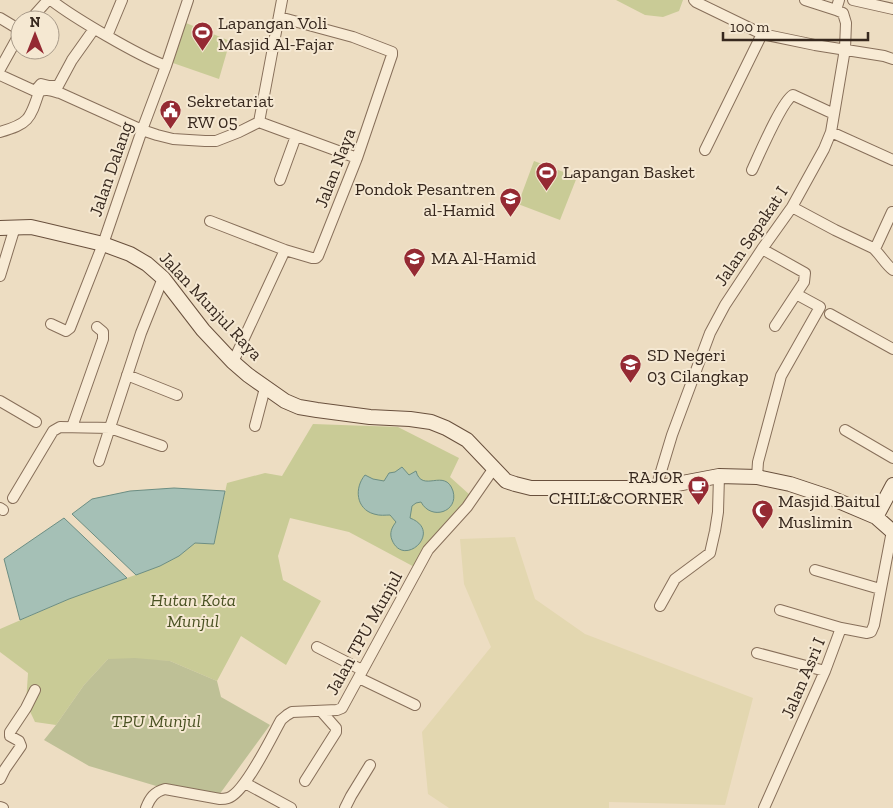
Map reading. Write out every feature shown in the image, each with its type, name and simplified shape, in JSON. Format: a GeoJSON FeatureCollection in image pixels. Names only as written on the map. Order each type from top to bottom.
{"type":"FeatureCollection","features":[{"type":"Feature","properties":{"kind":"street"},"geometry":{"type":"LineString","coordinates":[[40,10],[50,0],[62,4],[94,30],[166,66]]}},
{"type":"Feature","properties":{"kind":"street"},"geometry":{"type":"LineString","coordinates":[[107,36],[122,0]]}},
{"type":"Feature","properties":{"kind":"street","name":"Jalan Dalang"},"geometry":{"type":"LineString","coordinates":[[51,324],[66,331],[70,328],[103,244],[188,0]]}},
{"type":"Feature","properties":{"kind":"street"},"geometry":{"type":"LineString","coordinates":[[259,122],[282,0]]}},
{"type":"Feature","properties":{"kind":"street"},"geometry":{"type":"LineString","coordinates":[[694,0],[762,34],[893,59]]}},
{"type":"Feature","properties":{"kind":"street"},"geometry":{"type":"LineString","coordinates":[[805,0],[838,5]]}},
{"type":"Feature","properties":{"kind":"street"},"geometry":{"type":"LineString","coordinates":[[852,0],[893,9]]}},
{"type":"Feature","properties":{"kind":"street","name":"Jalan Sepakat I"},"geometry":{"type":"LineString","coordinates":[[656,488],[672,435],[710,333],[725,305],[762,248],[792,207],[824,149],[831,132],[845,49],[846,23],[838,5]]}},
{"type":"Feature","properties":{"kind":"street","name":"Jalan Naya"},"geometry":{"type":"LineString","coordinates":[[279,17],[352,37],[392,52],[358,158],[318,256],[312,258],[285,250]]}},
{"type":"Feature","properties":{"kind":"street"},"geometry":{"type":"LineString","coordinates":[[0,75],[35,91],[41,84],[58,86],[72,60],[94,30]]}},
{"type":"Feature","properties":{"kind":"street"},"geometry":{"type":"LineString","coordinates":[[705,150],[762,34]]}},
{"type":"Feature","properties":{"kind":"street"},"geometry":{"type":"LineString","coordinates":[[0,69],[10,50]]}},
{"type":"Feature","properties":{"kind":"street"},"geometry":{"type":"LineString","coordinates":[[0,132],[25,123],[33,112],[39,92],[48,90],[60,93],[157,136],[216,141],[259,122],[358,158]]}},
{"type":"Feature","properties":{"kind":"street"},"geometry":{"type":"LineString","coordinates":[[752,170],[781,111],[790,97],[793,95],[834,114]]}},
{"type":"Feature","properties":{"kind":"street"},"geometry":{"type":"LineString","coordinates":[[831,132],[893,160]]}},
{"type":"Feature","properties":{"kind":"street"},"geometry":{"type":"LineString","coordinates":[[280,180],[296,136]]}},
{"type":"Feature","properties":{"kind":"street"},"geometry":{"type":"LineString","coordinates":[[792,207],[875,250],[887,266],[893,270]]}},
{"type":"Feature","properties":{"kind":"street"},"geometry":{"type":"LineString","coordinates":[[875,250],[892,212]]}},
{"type":"Feature","properties":{"kind":"street"},"geometry":{"type":"LineString","coordinates":[[210,221],[285,250],[233,362]]}},
{"type":"Feature","properties":{"kind":"street"},"geometry":{"type":"LineString","coordinates":[[0,276],[15,227]]}},
{"type":"Feature","properties":{"kind":"street","name":"Jalan Munjul Raya"},"geometry":{"type":"LineString","coordinates":[[0,228],[31,227],[103,244],[130,254],[147,264],[163,278],[203,330],[233,362],[266,388],[285,400],[298,407],[317,410],[431,422],[467,440],[506,481],[532,488],[656,488],[720,476],[758,477],[790,484],[829,497],[876,517],[892,532]]}},
{"type":"Feature","properties":{"kind":"street"},"geometry":{"type":"LineString","coordinates":[[762,248],[805,273],[804,282],[775,326]]}},
{"type":"Feature","properties":{"kind":"street"},"geometry":{"type":"LineString","coordinates":[[99,461],[141,333],[163,278]]}},
{"type":"Feature","properties":{"kind":"street"},"geometry":{"type":"LineString","coordinates":[[758,477],[758,462],[781,376],[820,307],[796,294]]}},
{"type":"Feature","properties":{"kind":"street"},"geometry":{"type":"LineString","coordinates":[[830,314],[893,349]]}},
{"type":"Feature","properties":{"kind":"street"},"geometry":{"type":"LineString","coordinates":[[72,427],[103,339],[103,332],[97,327]]}},
{"type":"Feature","properties":{"kind":"street"},"geometry":{"type":"LineString","coordinates":[[127,375],[176,395]]}},
{"type":"Feature","properties":{"kind":"street"},"geometry":{"type":"LineString","coordinates":[[255,426],[266,388]]}},
{"type":"Feature","properties":{"kind":"street"},"geometry":{"type":"LineString","coordinates":[[0,401],[36,422]]}},
{"type":"Feature","properties":{"kind":"street"},"geometry":{"type":"LineString","coordinates":[[13,498],[52,431],[60,427],[110,428],[162,446]]}},
{"type":"Feature","properties":{"kind":"street"},"geometry":{"type":"LineString","coordinates":[[845,430],[893,458]]}},
{"type":"Feature","properties":{"kind":"street","name":"Jalan TPU Munjul"},"geometry":{"type":"LineString","coordinates":[[146,808],[154,794],[166,790],[220,799],[229,798],[245,783],[282,720],[287,715],[292,712],[337,710],[342,708],[428,550],[467,508],[494,468]]}},
{"type":"Feature","properties":{"kind":"street"},"geometry":{"type":"LineString","coordinates":[[660,606],[675,579],[710,553],[718,512],[720,476]]}},
{"type":"Feature","properties":{"kind":"street"},"geometry":{"type":"LineString","coordinates":[[876,517],[893,486]]}},
{"type":"Feature","properties":{"kind":"street","name":"Jalan Asri I"},"geometry":{"type":"LineString","coordinates":[[764,808],[825,671],[840,628],[867,633],[871,632],[892,532]]}},
{"type":"Feature","properties":{"kind":"street"},"geometry":{"type":"LineString","coordinates":[[815,570],[880,589]]}},
{"type":"Feature","properties":{"kind":"street"},"geometry":{"type":"LineString","coordinates":[[780,610],[840,628]]}},
{"type":"Feature","properties":{"kind":"street"},"geometry":{"type":"LineString","coordinates":[[317,647],[360,674],[416,704]]}},
{"type":"Feature","properties":{"kind":"street"},"geometry":{"type":"LineString","coordinates":[[757,653],[825,671]]}},
{"type":"Feature","properties":{"kind":"street"},"geometry":{"type":"LineString","coordinates":[[0,779],[21,746],[21,743],[10,736],[10,734],[35,690]]}},
{"type":"Feature","properties":{"kind":"street"},"geometry":{"type":"LineString","coordinates":[[305,781],[336,732],[336,728],[321,711]]}},
{"type":"Feature","properties":{"kind":"street"},"geometry":{"type":"LineString","coordinates":[[346,808],[370,765]]}},
{"type":"Feature","properties":{"kind":"street"},"geometry":{"type":"LineString","coordinates":[[245,783],[291,808]]}},
{"type":"Feature","properties":{"kind":"shaded area"},"geometry":{"type":"Polygon","coordinates":[[[402,467],[409,475],[416,471],[423,480],[445,481],[453,491],[454,498],[452,504],[443,512],[431,511],[425,508],[421,502],[412,506],[410,518],[419,524],[423,531],[422,538],[418,545],[405,551],[398,548],[391,537],[391,530],[396,522],[390,515],[374,514],[363,508],[358,492],[361,480],[365,475],[384,481],[389,473],[395,472],[402,467]]]}},
{"type":"Feature","properties":{"kind":"shaded area"},"geometry":{"type":"Polygon","coordinates":[[[174,488],[225,491],[214,544],[195,543],[179,556],[136,575],[72,514],[92,499],[130,491],[174,488]]]}},
{"type":"Feature","properties":{"kind":"shaded area"},"geometry":{"type":"Polygon","coordinates":[[[64,518],[127,578],[69,599],[20,620],[4,559],[64,518]]]}},
{"type":"Feature","properties":{"kind":"shaded area"},"geometry":{"type":"Polygon","coordinates":[[[515,537],[535,599],[585,634],[753,698],[725,805],[609,802],[609,808],[449,808],[428,794],[422,732],[491,647],[464,584],[460,539],[515,537]]]}},
{"type":"Feature","properties":{"kind":"green space"},"geometry":{"type":"Polygon","coordinates":[[[616,0],[683,0],[679,11],[663,17],[645,15],[616,0]]]}},
{"type":"Feature","properties":{"kind":"green space","name":"Lapangan Voli Masjid Al-Fajar"},"geometry":{"type":"Polygon","coordinates":[[[186,23],[230,41],[219,79],[173,63],[186,23]]]}},
{"type":"Feature","properties":{"kind":"green space","name":"Lapangan Basket"},"geometry":{"type":"Polygon","coordinates":[[[534,161],[577,177],[560,220],[518,204],[534,161]]]}},
{"type":"Feature","properties":{"kind":"green space","name":"Hutan Kota Munjul"},"geometry":{"type":"Polygon","coordinates":[[[313,424],[398,427],[459,458],[450,477],[470,495],[427,546],[420,570],[349,532],[290,518],[278,556],[283,580],[321,601],[286,665],[241,636],[217,681],[170,661],[108,659],[84,685],[56,725],[35,722],[26,703],[28,673],[0,652],[0,629],[69,599],[160,566],[179,556],[195,543],[214,544],[227,483],[265,473],[282,476],[313,424]]]}},
{"type":"Feature","properties":{"kind":"green space","name":"TPU Munjul"},"geometry":{"type":"Polygon","coordinates":[[[135,658],[170,661],[217,681],[221,697],[270,725],[219,795],[163,788],[89,766],[44,740],[84,685],[108,659],[135,658]]]}},
{"type":"Feature","properties":{"kind":"place","name":"Lapangan Voli Masjid Al-Fajar"},"geometry":{"type":"Point","coordinates":[202,52]}},
{"type":"Feature","properties":{"kind":"place","name":"Sekretariat RW 05"},"geometry":{"type":"Point","coordinates":[171,130]}},
{"type":"Feature","properties":{"kind":"place","name":"Lapangan Basket"},"geometry":{"type":"Point","coordinates":[547,191]}},
{"type":"Feature","properties":{"kind":"place","name":"Pondok Pesantren al-Hamid"},"geometry":{"type":"Point","coordinates":[511,218]}},
{"type":"Feature","properties":{"kind":"place","name":"MA Al-Hamid"},"geometry":{"type":"Point","coordinates":[415,277]}},
{"type":"Feature","properties":{"kind":"place","name":"SD Negeri 03 Cilangkap"},"geometry":{"type":"Point","coordinates":[631,384]}},
{"type":"Feature","properties":{"kind":"place","name":"RAJOR CHILL&CORNER"},"geometry":{"type":"Point","coordinates":[699,506]}},
{"type":"Feature","properties":{"kind":"place","name":"Masjid Baitul Muslimin"},"geometry":{"type":"Point","coordinates":[762,530]}}]}
